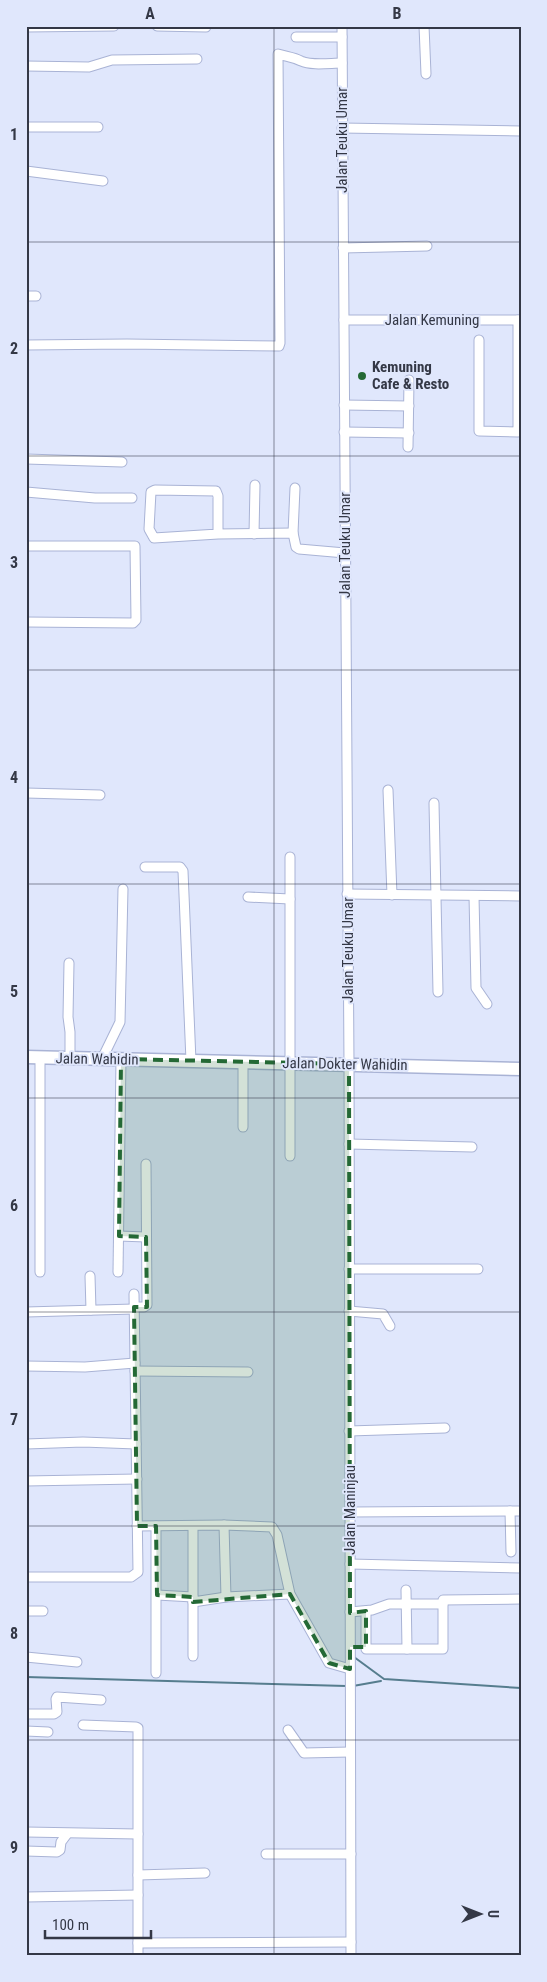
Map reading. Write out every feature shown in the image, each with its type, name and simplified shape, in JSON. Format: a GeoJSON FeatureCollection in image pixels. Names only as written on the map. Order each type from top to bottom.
{"type":"FeatureCollection","features":[{"type":"Feature","properties":{"kind":"street"},"geometry":{"type":"LineString","coordinates":[[26,27],[114,26]]}},
{"type":"Feature","properties":{"kind":"street"},"geometry":{"type":"LineString","coordinates":[[157,26],[206,27]]}},
{"type":"Feature","properties":{"kind":"street","name":"Jalan Teuku Umar"},"geometry":{"type":"LineString","coordinates":[[342,26],[349,1064]]}},
{"type":"Feature","properties":{"kind":"street"},"geometry":{"type":"LineString","coordinates":[[424,26],[426,74]]}},
{"type":"Feature","properties":{"kind":"street"},"geometry":{"type":"LineString","coordinates":[[296,37],[342,36]]}},
{"type":"Feature","properties":{"kind":"street"},"geometry":{"type":"LineString","coordinates":[[26,345],[137,344],[275,347],[280,345],[278,54],[296,57],[301,61],[311,63],[342,63]]}},
{"type":"Feature","properties":{"kind":"street"},"geometry":{"type":"LineString","coordinates":[[26,66],[89,66],[112,60],[197,59]]}},
{"type":"Feature","properties":{"kind":"street"},"geometry":{"type":"LineString","coordinates":[[26,127],[98,127]]}},
{"type":"Feature","properties":{"kind":"street"},"geometry":{"type":"LineString","coordinates":[[342,128],[521,131]]}},
{"type":"Feature","properties":{"kind":"street"},"geometry":{"type":"LineString","coordinates":[[26,171],[103,181]]}},
{"type":"Feature","properties":{"kind":"street"},"geometry":{"type":"LineString","coordinates":[[343,248],[427,246]]}},
{"type":"Feature","properties":{"kind":"street"},"geometry":{"type":"LineString","coordinates":[[26,296],[36,296]]}},
{"type":"Feature","properties":{"kind":"street","name":"Jalan Kemuning"},"geometry":{"type":"LineString","coordinates":[[344,320],[519,320]]}},
{"type":"Feature","properties":{"kind":"street"},"geometry":{"type":"LineString","coordinates":[[479,340],[479,431],[518,432],[519,320]]}},
{"type":"Feature","properties":{"kind":"street"},"geometry":{"type":"LineString","coordinates":[[408,447],[410,380]]}},
{"type":"Feature","properties":{"kind":"street"},"geometry":{"type":"LineString","coordinates":[[344,405],[409,406]]}},
{"type":"Feature","properties":{"kind":"street"},"geometry":{"type":"LineString","coordinates":[[344,432],[409,433]]}},
{"type":"Feature","properties":{"kind":"street"},"geometry":{"type":"LineString","coordinates":[[26,459],[122,462]]}},
{"type":"Feature","properties":{"kind":"street"},"geometry":{"type":"LineString","coordinates":[[254,534],[255,485]]}},
{"type":"Feature","properties":{"kind":"street"},"geometry":{"type":"LineString","coordinates":[[294,488],[293,533],[296,547],[345,553]]}},
{"type":"Feature","properties":{"kind":"street"},"geometry":{"type":"LineString","coordinates":[[218,534],[218,496],[216,491],[165,490],[151,492],[149,529],[154,538],[218,534],[293,533]]}},
{"type":"Feature","properties":{"kind":"street"},"geometry":{"type":"LineString","coordinates":[[26,492],[95,498],[132,498]]}},
{"type":"Feature","properties":{"kind":"street"},"geometry":{"type":"LineString","coordinates":[[26,546],[135,546],[136,620],[133,623],[26,622]]}},
{"type":"Feature","properties":{"kind":"street"},"geometry":{"type":"LineString","coordinates":[[388,790],[392,895]]}},
{"type":"Feature","properties":{"kind":"street"},"geometry":{"type":"LineString","coordinates":[[26,793],[100,794]]}},
{"type":"Feature","properties":{"kind":"street"},"geometry":{"type":"LineString","coordinates":[[434,803],[438,992]]}},
{"type":"Feature","properties":{"kind":"street"},"geometry":{"type":"LineString","coordinates":[[290,857],[290,1156]]}},
{"type":"Feature","properties":{"kind":"street"},"geometry":{"type":"LineString","coordinates":[[145,867],[180,867],[183,871],[191,1061]]}},
{"type":"Feature","properties":{"kind":"street"},"geometry":{"type":"LineString","coordinates":[[102,1059],[120,1022],[123,889]]}},
{"type":"Feature","properties":{"kind":"street"},"geometry":{"type":"LineString","coordinates":[[347,894],[521,896]]}},
{"type":"Feature","properties":{"kind":"street"},"geometry":{"type":"LineString","coordinates":[[474,896],[476,988],[487,1004]]}},
{"type":"Feature","properties":{"kind":"street"},"geometry":{"type":"LineString","coordinates":[[248,897],[290,899]]}},
{"type":"Feature","properties":{"kind":"street"},"geometry":{"type":"LineString","coordinates":[[69,963],[68,1017],[70,1058]]}},
{"type":"Feature","properties":{"kind":"street","name":"Jalan Wahidin"},"geometry":{"type":"LineString","coordinates":[[26,1057],[169,1060]]}},
{"type":"Feature","properties":{"kind":"street"},"geometry":{"type":"LineString","coordinates":[[40,1057],[40,1272]]}},
{"type":"Feature","properties":{"kind":"street"},"geometry":{"type":"LineString","coordinates":[[118,1272],[121,1059]]}},
{"type":"Feature","properties":{"kind":"street","name":"Jalan Dokter Wahidin"},"geometry":{"type":"LineString","coordinates":[[169,1060],[521,1069]]}},
{"type":"Feature","properties":{"kind":"street"},"geometry":{"type":"LineString","coordinates":[[243,1062],[243,1127]]}},
{"type":"Feature","properties":{"kind":"street","name":"Jalan Maninjau"},"geometry":{"type":"LineString","coordinates":[[349,1064],[351,1956]]}},
{"type":"Feature","properties":{"kind":"street"},"geometry":{"type":"LineString","coordinates":[[349,1144],[472,1147]]}},
{"type":"Feature","properties":{"kind":"street"},"geometry":{"type":"LineString","coordinates":[[26,1312],[134,1308],[147,1305],[146,1164]]}},
{"type":"Feature","properties":{"kind":"street"},"geometry":{"type":"LineString","coordinates":[[119,1236],[146,1237]]}},
{"type":"Feature","properties":{"kind":"street"},"geometry":{"type":"LineString","coordinates":[[349,1269],[478,1269]]}},
{"type":"Feature","properties":{"kind":"street"},"geometry":{"type":"LineString","coordinates":[[90,1276],[91,1310]]}},
{"type":"Feature","properties":{"kind":"street"},"geometry":{"type":"LineString","coordinates":[[26,1577],[134,1576],[138,1570],[134,1294]]}},
{"type":"Feature","properties":{"kind":"street"},"geometry":{"type":"LineString","coordinates":[[349,1311],[383,1314],[390,1326]]}},
{"type":"Feature","properties":{"kind":"street"},"geometry":{"type":"LineString","coordinates":[[26,1366],[135,1367],[248,1372]]}},
{"type":"Feature","properties":{"kind":"street"},"geometry":{"type":"LineString","coordinates":[[349,1431],[445,1428]]}},
{"type":"Feature","properties":{"kind":"street"},"geometry":{"type":"LineString","coordinates":[[26,1444],[83,1442],[136,1444]]}},
{"type":"Feature","properties":{"kind":"street"},"geometry":{"type":"LineString","coordinates":[[26,1481],[137,1479]]}},
{"type":"Feature","properties":{"kind":"street"},"geometry":{"type":"LineString","coordinates":[[510,1511],[511,1552]]}},
{"type":"Feature","properties":{"kind":"street"},"geometry":{"type":"LineString","coordinates":[[350,1512],[521,1511]]}},
{"type":"Feature","properties":{"kind":"street"},"geometry":{"type":"LineString","coordinates":[[137,1526],[224,1525],[267,1526],[274,1529],[290,1594],[329,1663],[350,1666]]}},
{"type":"Feature","properties":{"kind":"street"},"geometry":{"type":"LineString","coordinates":[[224,1525],[226,1597]]}},
{"type":"Feature","properties":{"kind":"street"},"geometry":{"type":"LineString","coordinates":[[156,1526],[156,1672]]}},
{"type":"Feature","properties":{"kind":"street"},"geometry":{"type":"LineString","coordinates":[[193,1526],[193,1656]]}},
{"type":"Feature","properties":{"kind":"street"},"geometry":{"type":"LineString","coordinates":[[350,1564],[521,1568]]}},
{"type":"Feature","properties":{"kind":"street"},"geometry":{"type":"LineString","coordinates":[[406,1590],[407,1649]]}},
{"type":"Feature","properties":{"kind":"street"},"geometry":{"type":"LineString","coordinates":[[157,1595],[193,1599],[290,1594]]}},
{"type":"Feature","properties":{"kind":"street"},"geometry":{"type":"LineString","coordinates":[[366,1611],[366,1649],[443,1649],[443,1600],[521,1599]]}},
{"type":"Feature","properties":{"kind":"street"},"geometry":{"type":"LineString","coordinates":[[350,1612],[366,1611],[389,1604],[443,1604]]}},
{"type":"Feature","properties":{"kind":"street"},"geometry":{"type":"LineString","coordinates":[[26,1611],[44,1611]]}},
{"type":"Feature","properties":{"kind":"street"},"geometry":{"type":"LineString","coordinates":[[350,1647],[366,1646]]}},
{"type":"Feature","properties":{"kind":"street"},"geometry":{"type":"LineString","coordinates":[[26,1657],[77,1662]]}},
{"type":"Feature","properties":{"kind":"street"},"geometry":{"type":"LineString","coordinates":[[26,1714],[54,1714],[57,1712],[57,1697],[101,1700]]}},
{"type":"Feature","properties":{"kind":"street"},"geometry":{"type":"LineString","coordinates":[[83,1725],[138,1728],[138,1956]]}},
{"type":"Feature","properties":{"kind":"street"},"geometry":{"type":"LineString","coordinates":[[288,1730],[304,1752],[350,1752]]}},
{"type":"Feature","properties":{"kind":"street"},"geometry":{"type":"LineString","coordinates":[[26,1731],[48,1732]]}},
{"type":"Feature","properties":{"kind":"street"},"geometry":{"type":"LineString","coordinates":[[26,1832],[138,1834]]}},
{"type":"Feature","properties":{"kind":"street"},"geometry":{"type":"LineString","coordinates":[[26,1851],[57,1852],[61,1848],[61,1842],[67,1834]]}},
{"type":"Feature","properties":{"kind":"street"},"geometry":{"type":"LineString","coordinates":[[266,1854],[351,1854]]}},
{"type":"Feature","properties":{"kind":"street"},"geometry":{"type":"LineString","coordinates":[[138,1875],[205,1873]]}},
{"type":"Feature","properties":{"kind":"street"},"geometry":{"type":"LineString","coordinates":[[26,1897],[138,1895]]}},
{"type":"Feature","properties":{"kind":"street"},"geometry":{"type":"LineString","coordinates":[[138,1943],[351,1942]]}},
{"type":"Feature","properties":{"kind":"highlighted area"},"geometry":{"type":"Polygon","coordinates":[[[121,1059],[349,1064],[350,1613],[366,1611],[366,1647],[350,1647],[350,1669],[329,1663],[290,1594],[193,1602],[193,1597],[157,1595],[156,1526],[137,1526],[134,1307],[147,1307],[146,1237],[119,1236],[121,1059]]]}},
{"type":"Feature","properties":{"kind":"waterway"},"geometry":{"type":"LineString","coordinates":[[354,1657],[384,1679],[521,1688]]}},
{"type":"Feature","properties":{"kind":"waterway"},"geometry":{"type":"LineString","coordinates":[[26,1677],[346,1686]]}},
{"type":"Feature","properties":{"kind":"waterway"},"geometry":{"type":"LineString","coordinates":[[353,1686],[381,1681]]}},
{"type":"Feature","properties":{"kind":"place","name":"Kemuning Cafe & Resto"},"geometry":{"type":"Point","coordinates":[362,376]}}]}
